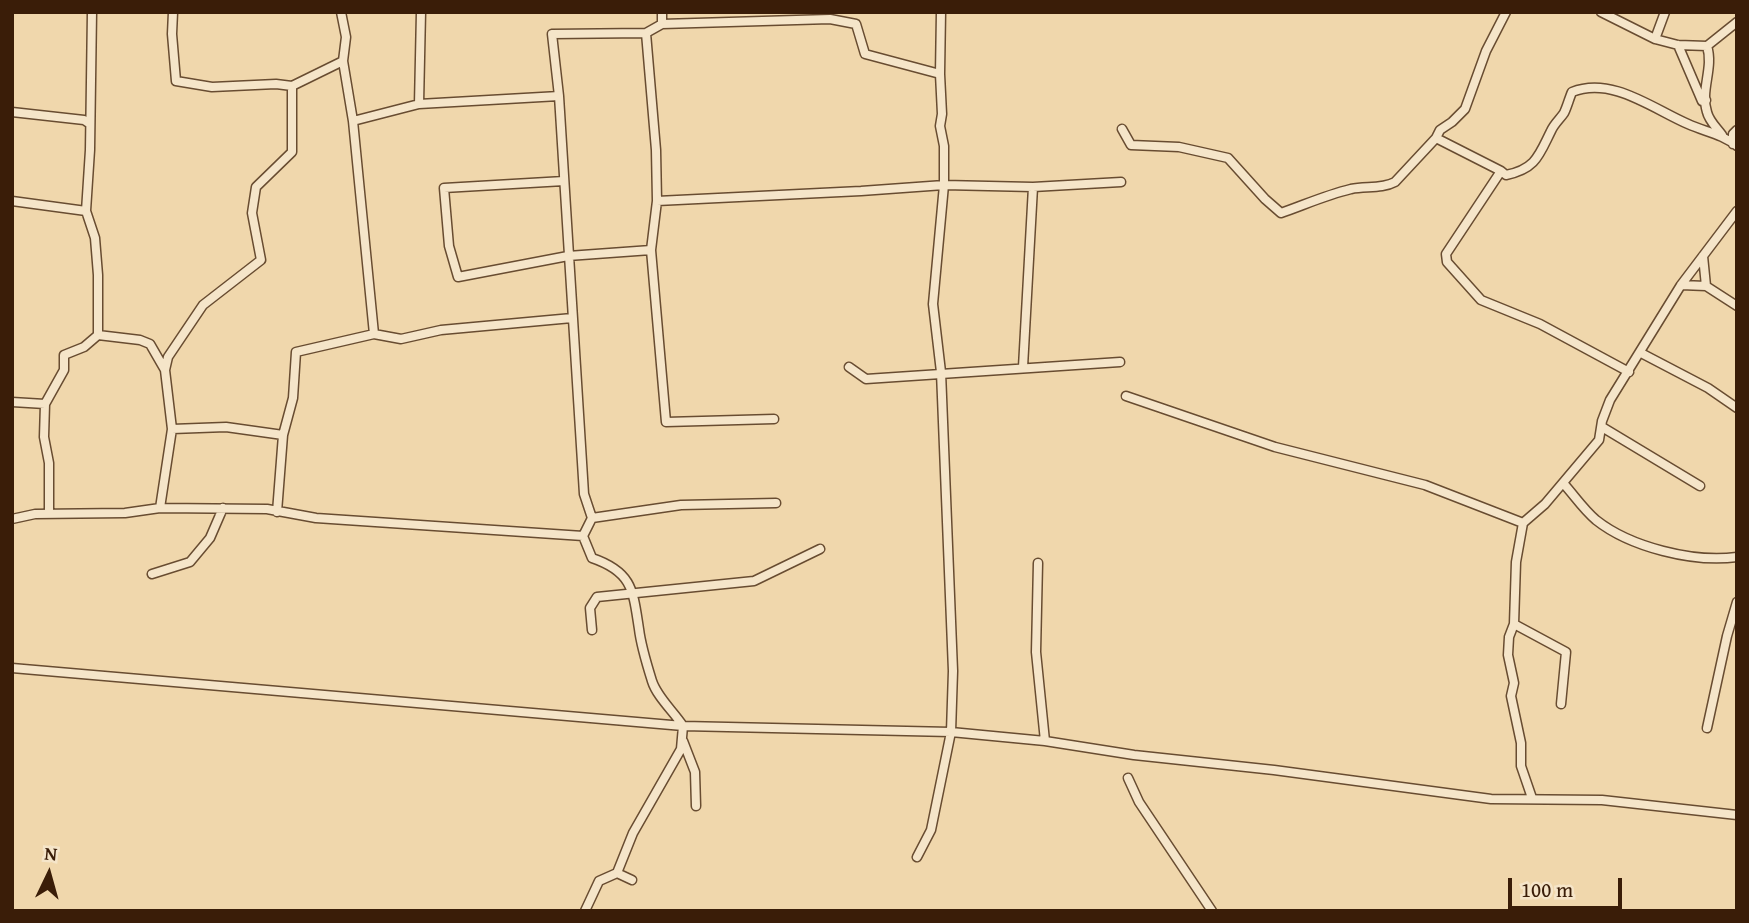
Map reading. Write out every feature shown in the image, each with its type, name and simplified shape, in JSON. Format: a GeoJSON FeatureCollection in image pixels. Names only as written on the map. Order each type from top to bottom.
{"type":"FeatureCollection","features":[{"type":"Feature","properties":{"kind":"street"},"geometry":{"type":"LineString","coordinates":[[92,12],[86,211],[94,238],[99,275],[98,335]]}},
{"type":"Feature","properties":{"kind":"street"},"geometry":{"type":"LineString","coordinates":[[173,12],[176,82],[212,88],[276,84],[292,86],[343,61]]}},
{"type":"Feature","properties":{"kind":"street"},"geometry":{"type":"LineString","coordinates":[[341,12],[346,37],[343,61],[353,121],[374,334]]}},
{"type":"Feature","properties":{"kind":"street"},"geometry":{"type":"LineString","coordinates":[[419,104],[421,12]]}},
{"type":"Feature","properties":{"kind":"street"},"geometry":{"type":"LineString","coordinates":[[662,12],[663,24]]}},
{"type":"Feature","properties":{"kind":"street"},"geometry":{"type":"LineString","coordinates":[[917,857],[931,830],[951,732],[953,671],[941,372],[933,304],[944,185],[944,146],[940,126],[941,12]]}},
{"type":"Feature","properties":{"kind":"street"},"geometry":{"type":"LineString","coordinates":[[1122,129],[1131,145],[1179,147],[1228,158],[1265,200],[1281,213],[1330,194],[1362,187],[1387,187],[1395,182],[1436,138],[1440,130],[1465,109],[1486,51],[1506,12]]}},
{"type":"Feature","properties":{"kind":"street"},"geometry":{"type":"LineString","coordinates":[[1601,12],[1655,39],[1678,45],[1707,46],[1737,22]]}},
{"type":"Feature","properties":{"kind":"street"},"geometry":{"type":"LineString","coordinates":[[1655,39],[1665,12]]}},
{"type":"Feature","properties":{"kind":"street"},"geometry":{"type":"LineString","coordinates":[[585,911],[598,881],[617,873],[633,833],[681,749],[684,726],[653,685],[639,632],[635,595],[628,581],[604,562],[592,558],[583,537],[592,519],[584,494],[559,96],[552,34],[646,33],[663,24],[830,19],[856,24],[866,54],[940,74]]}},
{"type":"Feature","properties":{"kind":"street"},"geometry":{"type":"LineString","coordinates":[[646,33],[656,150],[657,201],[651,250],[666,422],[774,419]]}},
{"type":"Feature","properties":{"kind":"street"},"geometry":{"type":"LineString","coordinates":[[1678,45],[1702,101],[1706,100]]}},
{"type":"Feature","properties":{"kind":"street"},"geometry":{"type":"LineString","coordinates":[[1707,46],[1711,59],[1707,112],[1722,135],[1735,145]]}},
{"type":"Feature","properties":{"kind":"street"},"geometry":{"type":"LineString","coordinates":[[160,508],[172,429],[165,370],[168,357],[203,305],[261,260],[253,213],[256,187],[292,152],[292,86]]}},
{"type":"Feature","properties":{"kind":"street"},"geometry":{"type":"LineString","coordinates":[[1436,138],[1506,175],[1513,173],[1531,165],[1544,150],[1551,130],[1563,114],[1572,92],[1583,88],[1617,91],[1688,124],[1722,135]]}},
{"type":"Feature","properties":{"kind":"street"},"geometry":{"type":"LineString","coordinates":[[353,121],[419,104],[559,96]]}},
{"type":"Feature","properties":{"kind":"street"},"geometry":{"type":"LineString","coordinates":[[12,112],[84,120],[90,124]]}},
{"type":"Feature","properties":{"kind":"street"},"geometry":{"type":"LineString","coordinates":[[1735,145],[1733,134],[1737,130]]}},
{"type":"Feature","properties":{"kind":"street"},"geometry":{"type":"LineString","coordinates":[[1501,171],[1446,254],[1447,262],[1481,300],[1540,324],[1629,372]]}},
{"type":"Feature","properties":{"kind":"street"},"geometry":{"type":"LineString","coordinates":[[564,181],[444,188],[449,246],[458,277],[568,256],[651,250]]}},
{"type":"Feature","properties":{"kind":"street"},"geometry":{"type":"LineString","coordinates":[[657,201],[944,185],[1033,187],[1121,183]]}},
{"type":"Feature","properties":{"kind":"street"},"geometry":{"type":"LineString","coordinates":[[1023,367],[1033,187]]}},
{"type":"Feature","properties":{"kind":"street"},"geometry":{"type":"LineString","coordinates":[[12,201],[86,211]]}},
{"type":"Feature","properties":{"kind":"street"},"geometry":{"type":"LineString","coordinates":[[1532,798],[1521,766],[1521,743],[1511,696],[1514,683],[1508,655],[1509,636],[1514,624],[1516,562],[1523,523],[1545,504],[1599,440],[1610,400],[1641,354],[1681,285],[1737,211]]}},
{"type":"Feature","properties":{"kind":"street"},"geometry":{"type":"LineString","coordinates":[[1703,256],[1706,286]]}},
{"type":"Feature","properties":{"kind":"street"},"geometry":{"type":"LineString","coordinates":[[1681,285],[1706,286],[1737,306]]}},
{"type":"Feature","properties":{"kind":"street"},"geometry":{"type":"LineString","coordinates":[[277,512],[283,435],[292,398],[296,352],[374,334],[401,339],[441,330],[572,318]]}},
{"type":"Feature","properties":{"kind":"street"},"geometry":{"type":"LineString","coordinates":[[49,514],[49,463],[44,437],[44,404],[64,370],[64,355],[84,347],[98,335],[140,340],[150,344],[165,370]]}},
{"type":"Feature","properties":{"kind":"street"},"geometry":{"type":"LineString","coordinates":[[1641,354],[1708,388],[1737,408]]}},
{"type":"Feature","properties":{"kind":"street"},"geometry":{"type":"LineString","coordinates":[[849,367],[866,379],[1121,362]]}},
{"type":"Feature","properties":{"kind":"street"},"geometry":{"type":"LineString","coordinates":[[1126,396],[1275,447],[1425,485],[1523,523]]}},
{"type":"Feature","properties":{"kind":"street"},"geometry":{"type":"LineString","coordinates":[[12,402],[44,404]]}},
{"type":"Feature","properties":{"kind":"street"},"geometry":{"type":"LineString","coordinates":[[172,429],[226,427],[283,435]]}},
{"type":"Feature","properties":{"kind":"street"},"geometry":{"type":"LineString","coordinates":[[1602,428],[1700,486]]}},
{"type":"Feature","properties":{"kind":"street"},"geometry":{"type":"LineString","coordinates":[[1563,483],[1593,518],[1627,540],[1651,548],[1685,554],[1711,558],[1737,557]]}},
{"type":"Feature","properties":{"kind":"street"},"geometry":{"type":"LineString","coordinates":[[592,519],[681,505],[776,502]]}},
{"type":"Feature","properties":{"kind":"street"},"geometry":{"type":"LineString","coordinates":[[12,519],[35,514],[125,513],[160,508],[267,509],[316,518],[583,537]]}},
{"type":"Feature","properties":{"kind":"street"},"geometry":{"type":"LineString","coordinates":[[152,574],[190,562],[210,538],[223,508]]}},
{"type":"Feature","properties":{"kind":"street"},"geometry":{"type":"LineString","coordinates":[[592,630],[590,608],[597,597],[754,581],[820,549]]}},
{"type":"Feature","properties":{"kind":"street"},"geometry":{"type":"LineString","coordinates":[[1038,563],[1035,652],[1045,741]]}},
{"type":"Feature","properties":{"kind":"street"},"geometry":{"type":"LineString","coordinates":[[1707,728],[1737,602]]}},
{"type":"Feature","properties":{"kind":"street"},"geometry":{"type":"LineString","coordinates":[[1514,624],[1566,652],[1561,704]]}},
{"type":"Feature","properties":{"kind":"street"},"geometry":{"type":"LineString","coordinates":[[12,668],[684,726],[951,732],[1045,741],[1134,755],[1274,770],[1491,799],[1602,800],[1737,815]]}},
{"type":"Feature","properties":{"kind":"street"},"geometry":{"type":"LineString","coordinates":[[682,738],[695,772],[696,806]]}},
{"type":"Feature","properties":{"kind":"street"},"geometry":{"type":"LineString","coordinates":[[1128,778],[1139,802],[1212,911]]}},
{"type":"Feature","properties":{"kind":"street"},"geometry":{"type":"LineString","coordinates":[[617,873],[632,880]]}}]}
